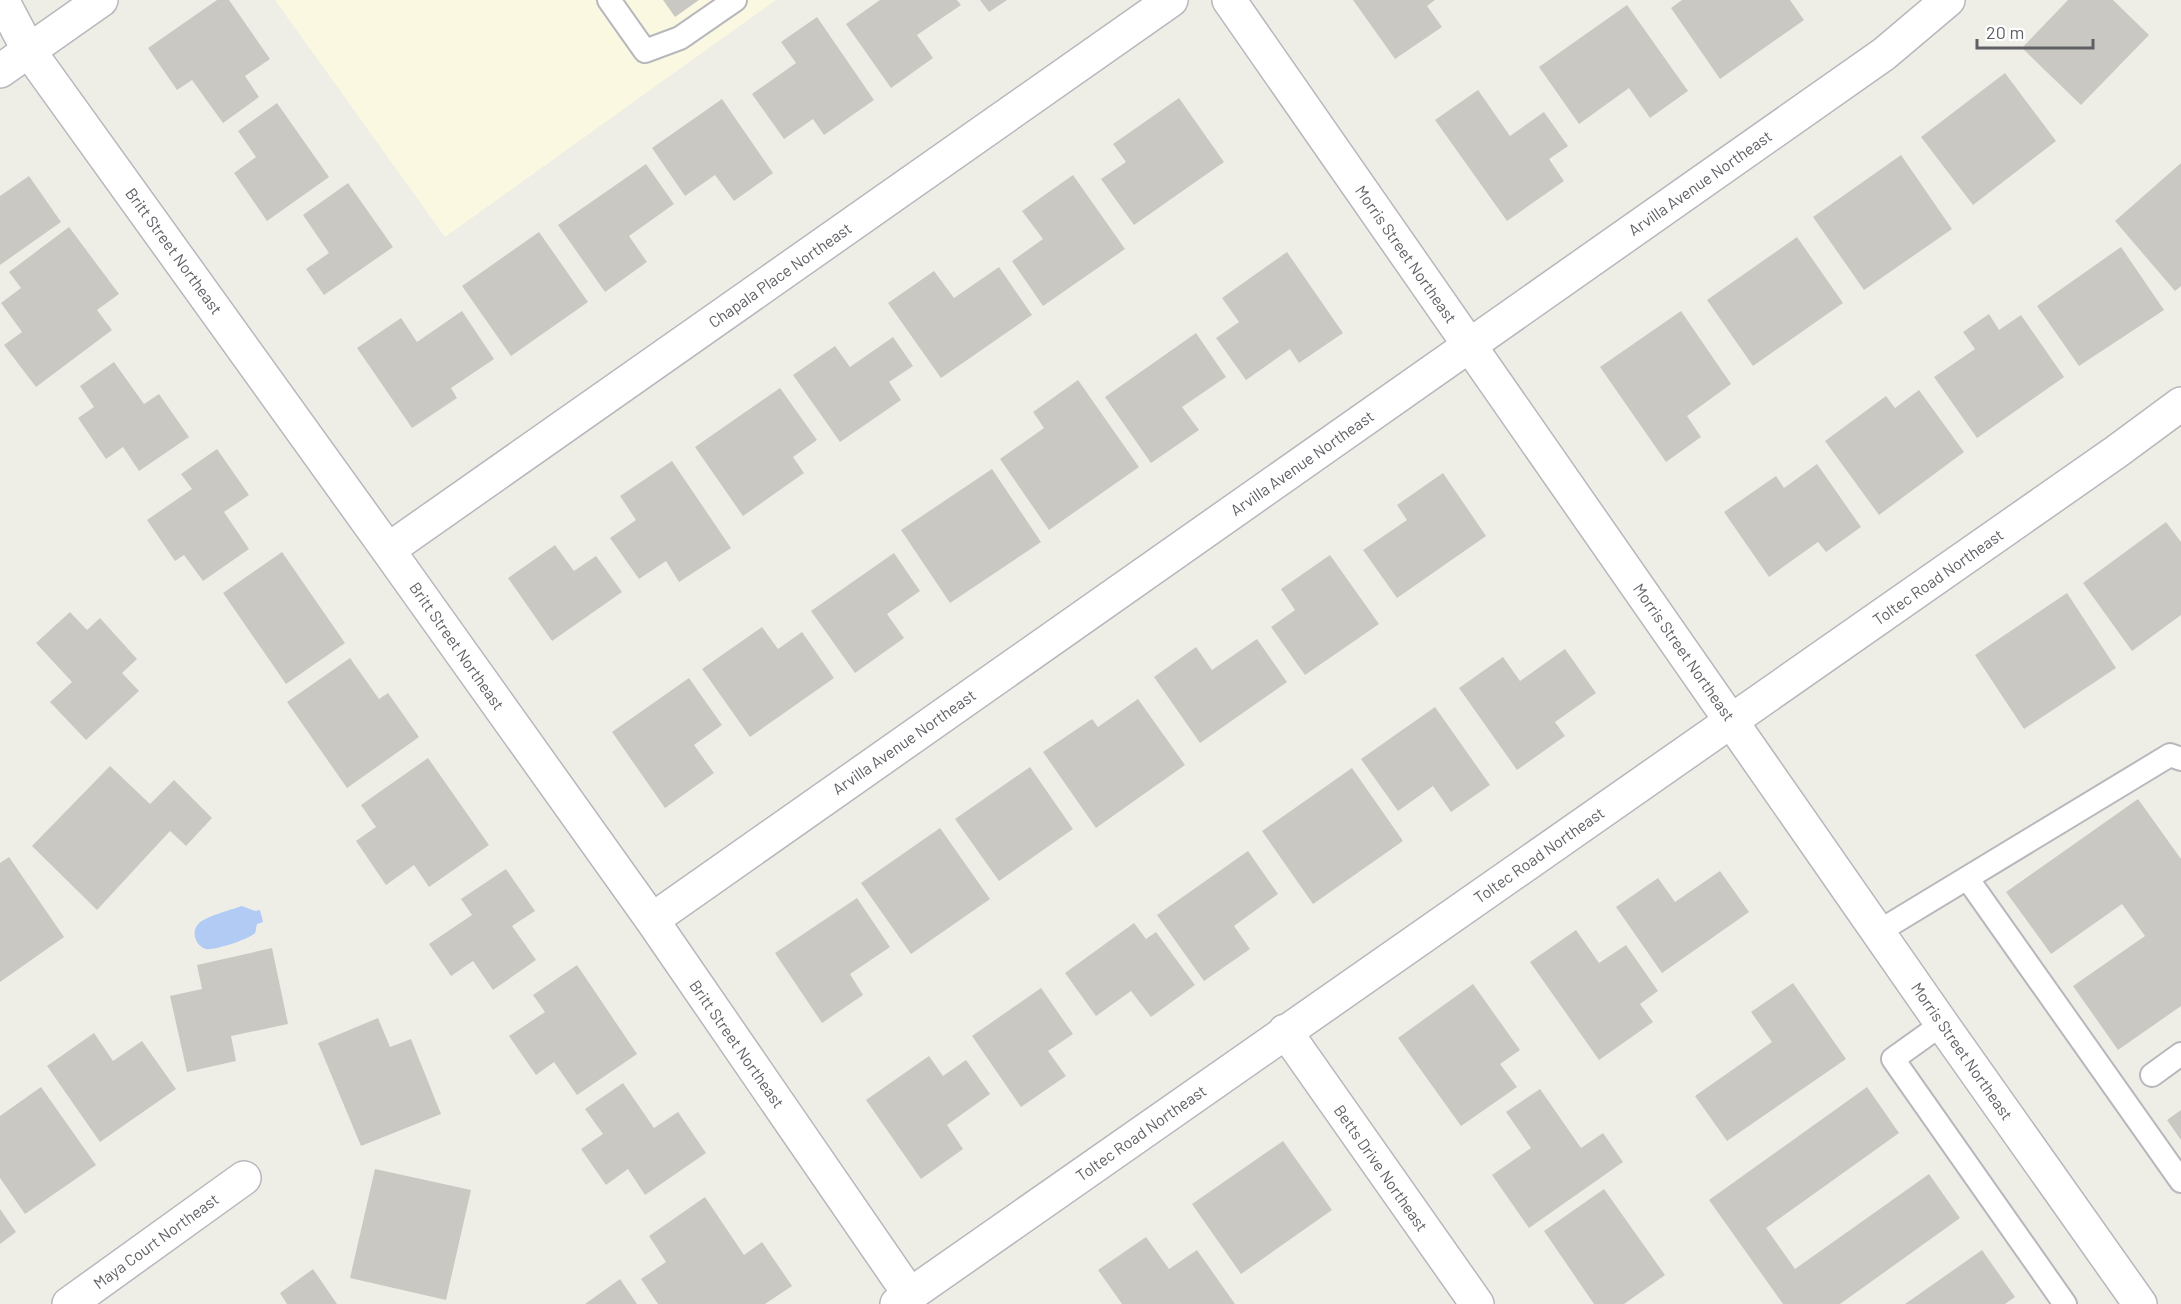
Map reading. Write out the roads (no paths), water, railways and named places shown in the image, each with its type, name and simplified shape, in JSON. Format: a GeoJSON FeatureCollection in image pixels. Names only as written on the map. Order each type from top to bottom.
{"type":"FeatureCollection","features":[{"type":"Feature","properties":{"kind":"street","name":"Britt Street Northeast"},"geometry":{"type":"LineString","coordinates":[[2,0],[29,51],[652,920],[903,1299]]}},
{"type":"Feature","properties":{"kind":"street"},"geometry":{"type":"LineString","coordinates":[[0,72],[101,0]]}},
{"type":"Feature","properties":{"kind":"street","name":"Chapala Place Northeast"},"geometry":{"type":"LineString","coordinates":[[388,549],[1171,0]]}},
{"type":"Feature","properties":{"kind":"street","name":"Morris Street Northeast"},"geometry":{"type":"LineString","coordinates":[[1229,0],[1942,1024],[2140,1304]]}},
{"type":"Feature","properties":{"kind":"street","name":"Arvilla Avenue Northeast"},"geometry":{"type":"LineString","coordinates":[[652,920],[1884,54],[1948,0]]}},
{"type":"Feature","properties":{"kind":"street","name":"Toltec Road Northeast"},"geometry":{"type":"LineString","coordinates":[[903,1299],[2116,452],[2181,404]]}},
{"type":"Feature","properties":{"kind":"street","name":"Betts Drive Northeast"},"geometry":{"type":"LineString","coordinates":[[1285,1031],[1477,1304]]}},
{"type":"Feature","properties":{"kind":"street","name":"Maya Court Northeast"},"geometry":{"type":"LineString","coordinates":[[69,1304],[244,1178]]}},
{"type":"Feature","properties":{"kind":"lane"},"geometry":{"type":"LineString","coordinates":[[609,0],[645,51],[680,38],[735,0]]}},
{"type":"Feature","properties":{"kind":"lane"},"geometry":{"type":"LineString","coordinates":[[1878,932],[2170,754],[2181,759]]}},
{"type":"Feature","properties":{"kind":"lane"},"geometry":{"type":"LineString","coordinates":[[1967,878],[2181,1181]]}},
{"type":"Feature","properties":{"kind":"lane"},"geometry":{"type":"LineString","coordinates":[[1942,1024],[1893,1059],[2065,1304]]}},
{"type":"Feature","properties":{"kind":"lane"},"geometry":{"type":"LineString","coordinates":[[2152,1075],[2181,1054]]}},
{"type":"Feature","properties":{"kind":"water"},"geometry":{"type":"Polygon","coordinates":[[[242,906],[255,911],[260,910],[263,922],[257,924],[255,933],[216,948],[206,949],[199,945],[195,938],[195,930],[199,923],[242,906]]]}}]}
